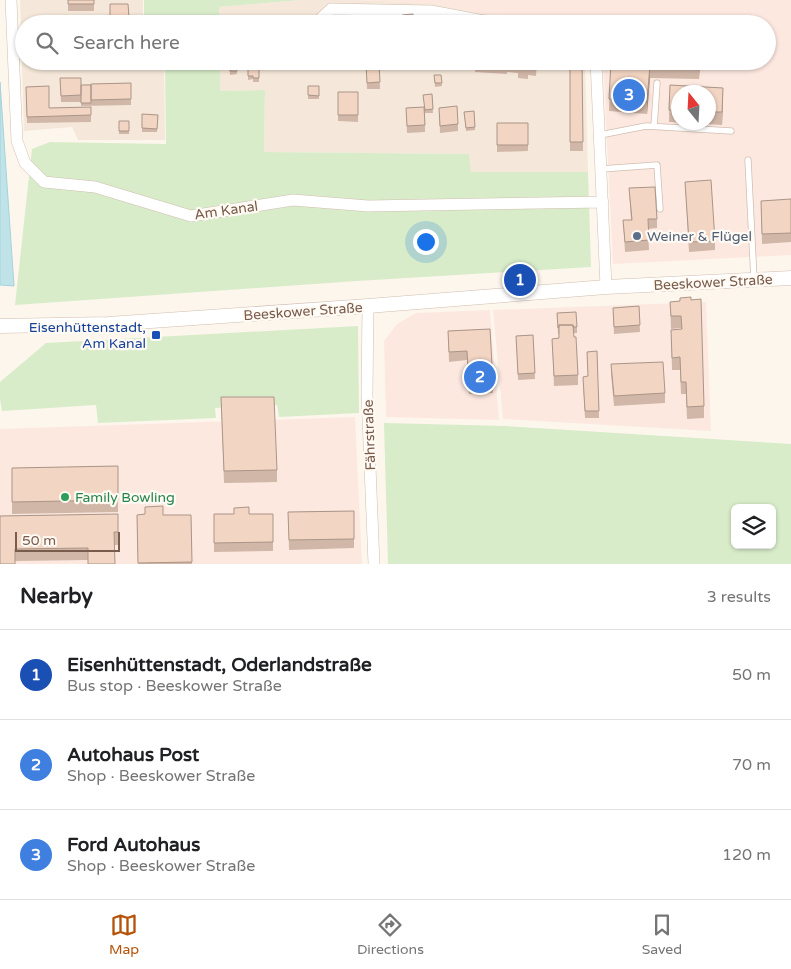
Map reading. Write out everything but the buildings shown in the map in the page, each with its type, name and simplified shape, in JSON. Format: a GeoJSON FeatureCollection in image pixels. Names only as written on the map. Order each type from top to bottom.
{"type":"FeatureCollection","features":[{"type":"Feature","properties":{"kind":"street","name":"Am Kanal"},"geometry":{"type":"LineString","coordinates":[[11,0],[17,141],[25,163],[44,182],[96,187],[191,216],[293,200],[368,206],[603,202]]}},
{"type":"Feature","properties":{"kind":"street"},"geometry":{"type":"LineString","coordinates":[[325,15],[331,9],[431,11],[452,15]]}},
{"type":"Feature","properties":{"kind":"street"},"geometry":{"type":"LineString","coordinates":[[596,70],[606,287]]}},
{"type":"Feature","properties":{"kind":"street","name":"Beeskower Straße"},"geometry":{"type":"LineString","coordinates":[[4,326],[108,324],[606,287],[791,278]]}},
{"type":"Feature","properties":{"kind":"street","name":"Fährstraße"},"geometry":{"type":"LineString","coordinates":[[368,306],[367,394],[374,564]]}},
{"type":"Feature","properties":{"kind":"lane"},"geometry":{"type":"LineString","coordinates":[[654,126],[657,83]]}},
{"type":"Feature","properties":{"kind":"lane"},"geometry":{"type":"LineString","coordinates":[[600,135],[646,126],[730,131]]}},
{"type":"Feature","properties":{"kind":"lane"},"geometry":{"type":"LineString","coordinates":[[748,160],[754,280]]}},
{"type":"Feature","properties":{"kind":"lane"},"geometry":{"type":"LineString","coordinates":[[601,169],[657,165],[660,209]]}},
{"type":"Feature","properties":{"kind":"shaded area"},"geometry":{"type":"Polygon","coordinates":[[[20,0],[143,0],[143,15],[20,15],[20,0]]]}},
{"type":"Feature","properties":{"kind":"shaded area"},"geometry":{"type":"Polygon","coordinates":[[[301,0],[358,0],[431,3],[485,14],[502,15],[219,15],[219,7],[301,0]]]}},
{"type":"Feature","properties":{"kind":"shaded area"},"geometry":{"type":"Polygon","coordinates":[[[358,0],[791,0],[791,255],[613,264],[603,70],[776,70],[776,15],[485,14],[431,3],[358,0]]]}},
{"type":"Feature","properties":{"kind":"shaded area"},"geometry":{"type":"Polygon","coordinates":[[[22,70],[164,70],[165,140],[78,140],[72,127],[24,131],[22,70]]]}},
{"type":"Feature","properties":{"kind":"shaded area"},"geometry":{"type":"Polygon","coordinates":[[[220,70],[585,70],[588,172],[470,172],[469,154],[264,152],[265,90],[220,91],[220,70]]]}},
{"type":"Feature","properties":{"kind":"shaded area"},"geometry":{"type":"Polygon","coordinates":[[[706,302],[711,431],[503,419],[493,310],[706,302]]]}},
{"type":"Feature","properties":{"kind":"shaded area"},"geometry":{"type":"Polygon","coordinates":[[[490,310],[499,420],[386,417],[384,341],[397,324],[416,313],[490,310]]]}},
{"type":"Feature","properties":{"kind":"shaded area"},"geometry":{"type":"Polygon","coordinates":[[[355,417],[362,564],[0,564],[0,429],[355,417]]]}},
{"type":"Feature","properties":{"kind":"green space"},"geometry":{"type":"Polygon","coordinates":[[[144,0],[301,0],[219,7],[219,15],[144,15],[144,0]]]}},
{"type":"Feature","properties":{"kind":"green space"},"geometry":{"type":"Polygon","coordinates":[[[165,70],[220,70],[220,91],[265,90],[264,152],[469,154],[471,172],[588,172],[591,267],[15,305],[32,149],[50,142],[166,144],[165,70]]]}},
{"type":"Feature","properties":{"kind":"green space"},"geometry":{"type":"Polygon","coordinates":[[[358,326],[359,413],[279,417],[277,405],[215,408],[216,418],[98,423],[96,405],[2,411],[0,382],[46,343],[358,326]]]}},
{"type":"Feature","properties":{"kind":"green space"},"geometry":{"type":"Polygon","coordinates":[[[384,423],[505,426],[791,444],[791,564],[388,564],[384,423]]]}},
{"type":"Feature","properties":{"kind":"water"},"geometry":{"type":"Polygon","coordinates":[[[0,82],[14,286],[0,285],[0,82]]]}},
{"type":"Feature","properties":{"kind":"place","name":"Ford Autohaus"},"geometry":{"type":"Point","coordinates":[629,95]}},
{"type":"Feature","properties":{"kind":"place","name":"Weiner & Flügel"},"geometry":{"type":"Point","coordinates":[637,236]}},
{"type":"Feature","properties":{"kind":"place","name":"Eisenhüttenstadt, Oderlandstraße"},"geometry":{"type":"Point","coordinates":[520,280]}},
{"type":"Feature","properties":{"kind":"place","name":"Eisenhüttenstadt, Am Kanal"},"geometry":{"type":"Point","coordinates":[156,335]}},
{"type":"Feature","properties":{"kind":"place","name":"Autohaus Post"},"geometry":{"type":"Point","coordinates":[480,377]}},
{"type":"Feature","properties":{"kind":"place","name":"Family Bowling"},"geometry":{"type":"Point","coordinates":[65,497]}}]}
